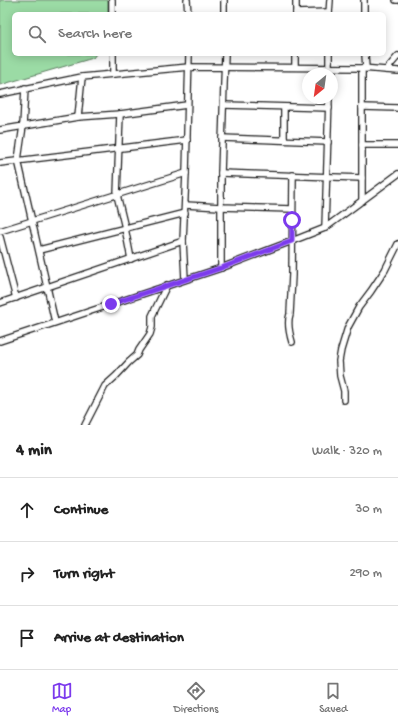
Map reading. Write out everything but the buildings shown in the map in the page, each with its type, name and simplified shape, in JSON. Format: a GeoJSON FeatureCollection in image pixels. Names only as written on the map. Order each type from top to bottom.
{"type":"FeatureCollection","features":[{"type":"Feature","properties":{"kind":"street"},"geometry":{"type":"LineString","coordinates":[[112,0],[112,12]]}},
{"type":"Feature","properties":{"kind":"street"},"geometry":{"type":"LineString","coordinates":[[188,0],[188,12]]}},
{"type":"Feature","properties":{"kind":"street"},"geometry":{"type":"LineString","coordinates":[[224,0],[224,12]]}},
{"type":"Feature","properties":{"kind":"street"},"geometry":{"type":"LineString","coordinates":[[296,0],[296,12]]}},
{"type":"Feature","properties":{"kind":"street"},"geometry":{"type":"LineString","coordinates":[[329,12],[330,0]]}},
{"type":"Feature","properties":{"kind":"street"},"geometry":{"type":"LineString","coordinates":[[364,0],[364,12]]}},
{"type":"Feature","properties":{"kind":"street"},"geometry":{"type":"LineString","coordinates":[[113,56],[113,73]]}},
{"type":"Feature","properties":{"kind":"street"},"geometry":{"type":"LineString","coordinates":[[185,279],[183,241],[189,56]]}},
{"type":"Feature","properties":{"kind":"street"},"geometry":{"type":"LineString","coordinates":[[221,268],[221,172],[225,56]]}},
{"type":"Feature","properties":{"kind":"street"},"geometry":{"type":"LineString","coordinates":[[295,56],[295,68]]}},
{"type":"Feature","properties":{"kind":"street"},"geometry":{"type":"LineString","coordinates":[[329,56],[329,68]]}},
{"type":"Feature","properties":{"kind":"street"},"geometry":{"type":"LineString","coordinates":[[362,201],[362,107],[365,56]]}},
{"type":"Feature","properties":{"kind":"street"},"geometry":{"type":"LineString","coordinates":[[386,70],[398,56]]}},
{"type":"Feature","properties":{"kind":"street"},"geometry":{"type":"LineString","coordinates":[[0,94],[82,76],[113,73],[189,67],[302,69]]}},
{"type":"Feature","properties":{"kind":"street"},"geometry":{"type":"LineString","coordinates":[[338,70],[364,69],[398,71]]}},
{"type":"Feature","properties":{"kind":"street"},"geometry":{"type":"LineString","coordinates":[[78,117],[82,76]]}},
{"type":"Feature","properties":{"kind":"street"},"geometry":{"type":"LineString","coordinates":[[25,88],[23,126],[18,160],[55,322]]}},
{"type":"Feature","properties":{"kind":"street"},"geometry":{"type":"LineString","coordinates":[[325,228],[329,104]]}},
{"type":"Feature","properties":{"kind":"street"},"geometry":{"type":"LineString","coordinates":[[0,130],[78,117],[120,114],[187,105]]}},
{"type":"Feature","properties":{"kind":"street"},"geometry":{"type":"LineString","coordinates":[[224,105],[329,108]]}},
{"type":"Feature","properties":{"kind":"street"},"geometry":{"type":"LineString","coordinates":[[284,106],[284,140]]}},
{"type":"Feature","properties":{"kind":"street"},"geometry":{"type":"LineString","coordinates":[[362,107],[398,108]]}},
{"type":"Feature","properties":{"kind":"street"},"geometry":{"type":"LineString","coordinates":[[120,114],[117,195],[131,259]]}},
{"type":"Feature","properties":{"kind":"street"},"geometry":{"type":"LineString","coordinates":[[222,138],[328,142]]}},
{"type":"Feature","properties":{"kind":"street"},"geometry":{"type":"LineString","coordinates":[[0,163],[187,140]]}},
{"type":"Feature","properties":{"kind":"street"},"geometry":{"type":"LineString","coordinates":[[362,145],[398,145]]}},
{"type":"Feature","properties":{"kind":"street"},"geometry":{"type":"LineString","coordinates":[[221,172],[362,178]]}},
{"type":"Feature","properties":{"kind":"street"},"geometry":{"type":"LineString","coordinates":[[0,231],[186,173]]}},
{"type":"Feature","properties":{"kind":"street"},"geometry":{"type":"LineString","coordinates":[[0,341],[221,268],[325,228],[398,174]]}},
{"type":"Feature","properties":{"kind":"street"},"geometry":{"type":"LineString","coordinates":[[292,342],[288,318],[290,314],[291,300],[293,175]]}},
{"type":"Feature","properties":{"kind":"street"},"geometry":{"type":"LineString","coordinates":[[185,205],[292,209]]}},
{"type":"Feature","properties":{"kind":"street"},"geometry":{"type":"LineString","coordinates":[[39,250],[185,213]]}},
{"type":"Feature","properties":{"kind":"street"},"geometry":{"type":"LineString","coordinates":[[0,237],[16,298]]}},
{"type":"Feature","properties":{"kind":"street"},"geometry":{"type":"LineString","coordinates":[[0,303],[183,241]]}},
{"type":"Feature","properties":{"kind":"street"},"geometry":{"type":"LineString","coordinates":[[344,400],[339,361],[348,327],[359,306],[385,270],[398,244]]}},
{"type":"Feature","properties":{"kind":"street"},"geometry":{"type":"LineString","coordinates":[[84,425],[105,386],[128,362],[137,355],[150,334],[152,327],[152,316],[167,286]]}},
{"type":"Feature","properties":{"kind":"green space"},"geometry":{"type":"Polygon","coordinates":[[[0,0],[108,0],[108,12],[12,12],[12,56],[94,56],[93,58],[0,85],[0,0]]]}},
{"type":"Feature","properties":{"kind":"route"},"geometry":{"type":"LineString","coordinates":[[111,304],[221,268],[292,241],[292,220]]}}]}
